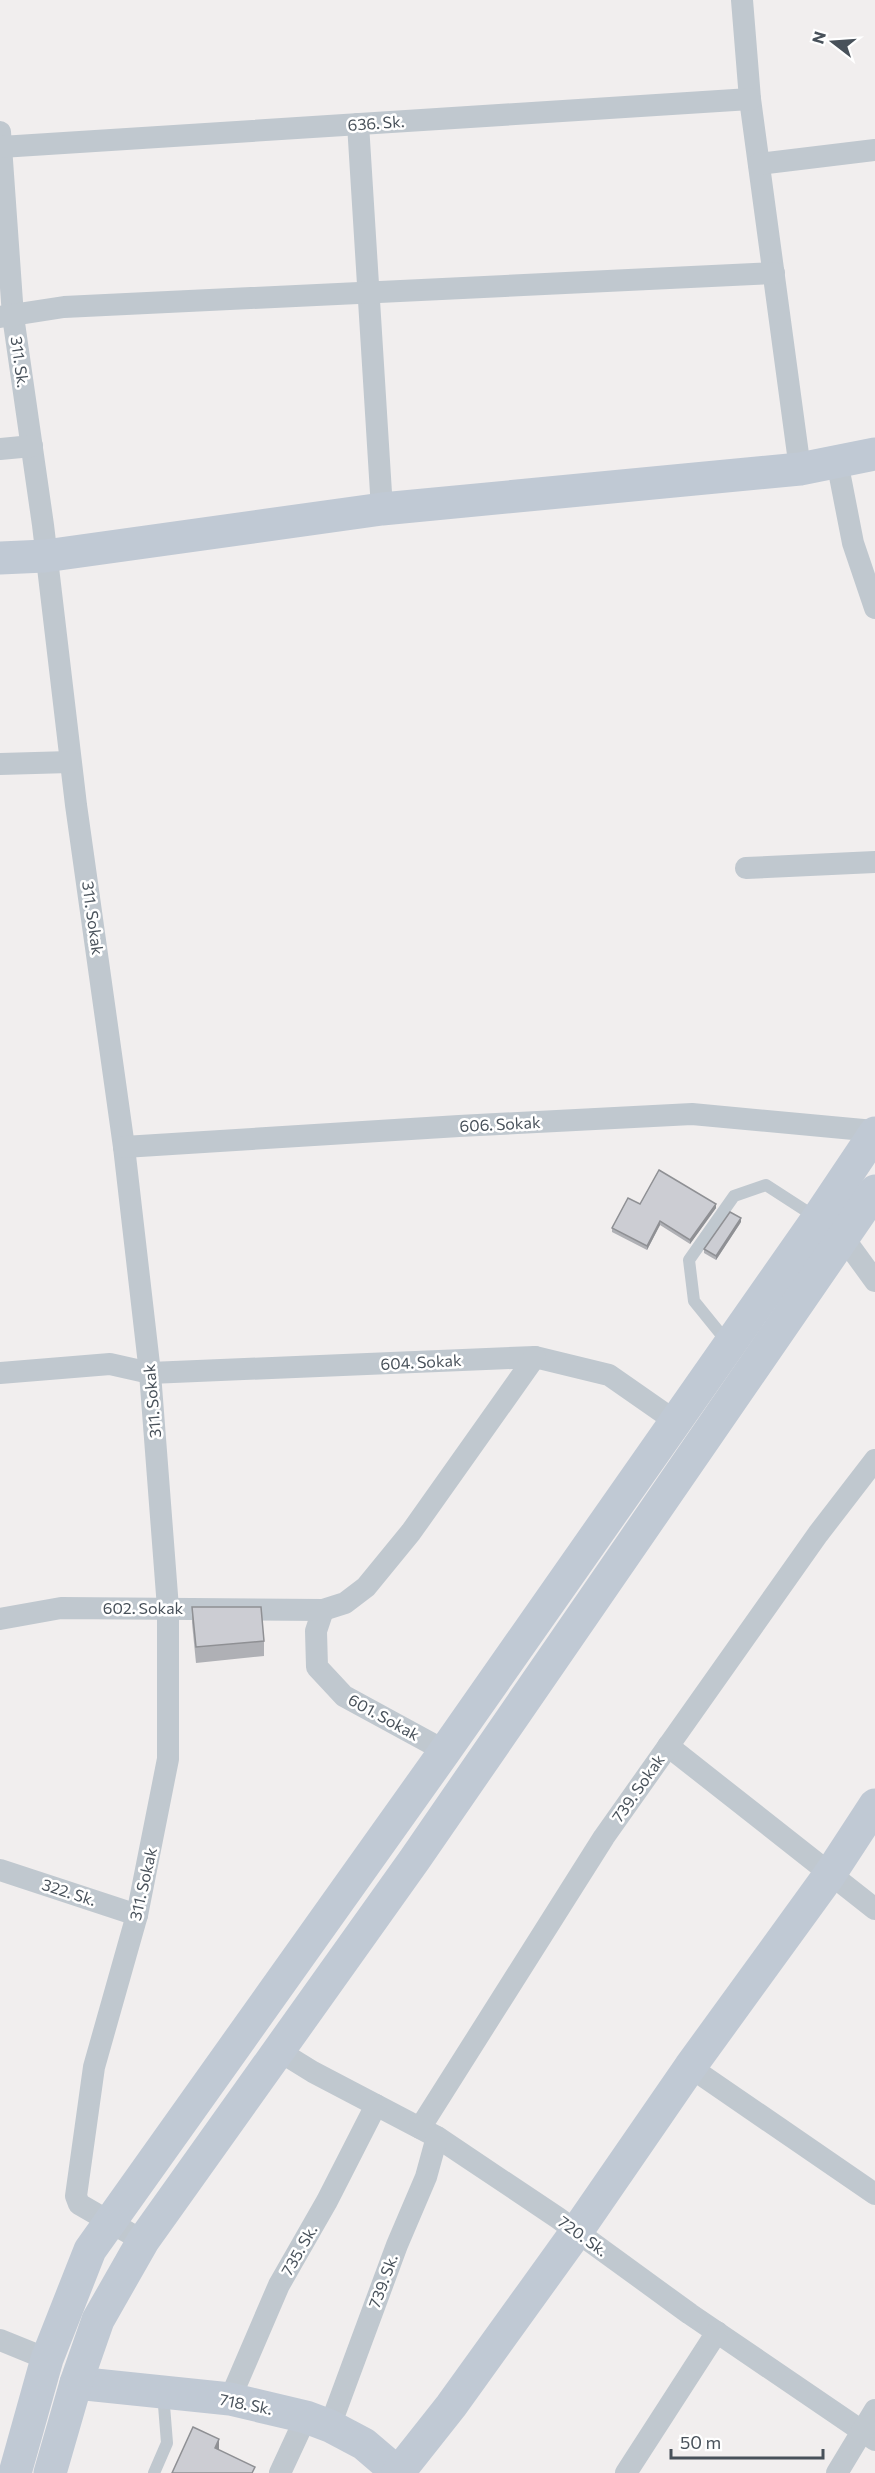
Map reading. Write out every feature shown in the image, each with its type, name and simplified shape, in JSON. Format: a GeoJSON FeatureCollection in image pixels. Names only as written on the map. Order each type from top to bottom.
{"type":"FeatureCollection","features":[{"type":"Feature","properties":{"kind":"main road"},"geometry":{"type":"LineString","coordinates":[[0,558],[45,556],[382,509],[800,469],[875,454]]}},
{"type":"Feature","properties":{"kind":"main road"},"geometry":{"type":"LineString","coordinates":[[0,575],[45,556]]}},
{"type":"Feature","properties":{"kind":"main road"},"geometry":{"type":"LineString","coordinates":[[50,2473],[76,2383],[98,2320],[143,2241],[416,1859],[749,1374],[831,1227],[875,1132]]}},
{"type":"Feature","properties":{"kind":"main road"},"geometry":{"type":"LineString","coordinates":[[15,2473],[47,2359],[90,2250],[445,1751],[729,1344],[831,1227],[875,1191]]}},
{"type":"Feature","properties":{"kind":"main road"},"geometry":{"type":"LineString","coordinates":[[398,2473],[451,2406],[577,2231],[690,2067],[830,1874],[875,1805]]}},
{"type":"Feature","properties":{"kind":"main road","name":"718. Sk."},"geometry":{"type":"LineString","coordinates":[[76,2383],[230,2399],[318,2421],[364,2444],[398,2473]]}},
{"type":"Feature","properties":{"kind":"street"},"geometry":{"type":"LineString","coordinates":[[742,0],[750,99],[800,469]]}},
{"type":"Feature","properties":{"kind":"street","name":"636. Sk."},"geometry":{"type":"LineString","coordinates":[[1,139],[358,124],[750,99]]}},
{"type":"Feature","properties":{"kind":"street"},"geometry":{"type":"LineString","coordinates":[[358,124],[382,509]]}},
{"type":"Feature","properties":{"kind":"street","name":"311. Sk."},"geometry":{"type":"LineString","coordinates":[[1,139],[6,316],[32,446],[45,556]]}},
{"type":"Feature","properties":{"kind":"street"},"geometry":{"type":"LineString","coordinates":[[759,164],[875,150]]}},
{"type":"Feature","properties":{"kind":"street"},"geometry":{"type":"LineString","coordinates":[[6,316],[64,308],[774,273]]}},
{"type":"Feature","properties":{"kind":"street"},"geometry":{"type":"LineString","coordinates":[[0,449],[32,446]]}},
{"type":"Feature","properties":{"kind":"street"},"geometry":{"type":"LineString","coordinates":[[837,461],[853,543],[875,608]]}},
{"type":"Feature","properties":{"kind":"street","name":"311. Sokak"},"geometry":{"type":"LineString","coordinates":[[45,556],[70,762],[124,1147],[150,1373],[168,1608],[168,1759],[137,1915],[94,2067],[76,2196],[79,2204],[143,2241]]}},
{"type":"Feature","properties":{"kind":"street"},"geometry":{"type":"LineString","coordinates":[[0,764],[70,762]]}},
{"type":"Feature","properties":{"kind":"street"},"geometry":{"type":"LineString","coordinates":[[746,868],[875,861]]}},
{"type":"Feature","properties":{"kind":"street","name":"606. Sokak"},"geometry":{"type":"LineString","coordinates":[[124,1147],[448,1126],[692,1114],[875,1132]]}},
{"type":"Feature","properties":{"kind":"street"},"geometry":{"type":"LineString","coordinates":[[831,1227],[875,1281]]}},
{"type":"Feature","properties":{"kind":"street"},"geometry":{"type":"LineString","coordinates":[[729,1344],[749,1374]]}},
{"type":"Feature","properties":{"kind":"street"},"geometry":{"type":"LineString","coordinates":[[323,1610],[345,1603],[366,1587],[411,1532],[535,1357]]}},
{"type":"Feature","properties":{"kind":"street","name":"604. Sokak"},"geometry":{"type":"LineString","coordinates":[[0,1373],[110,1364],[150,1373],[535,1357],[609,1375],[675,1421]]}},
{"type":"Feature","properties":{"kind":"street","name":"739. Sokak"},"geometry":{"type":"LineString","coordinates":[[428,2132],[604,1837],[818,1534],[875,1460]]}},
{"type":"Feature","properties":{"kind":"street","name":"602. Sokak"},"geometry":{"type":"LineString","coordinates":[[0,1619],[61,1608],[323,1610]]}},
{"type":"Feature","properties":{"kind":"street","name":"601. Sokak"},"geometry":{"type":"LineString","coordinates":[[323,1610],[316,1631],[317,1667],[344,1696],[445,1751]]}},
{"type":"Feature","properties":{"kind":"street"},"geometry":{"type":"LineString","coordinates":[[668,1746],[875,1909]]}},
{"type":"Feature","properties":{"kind":"street","name":"322. Sk."},"geometry":{"type":"LineString","coordinates":[[0,1870],[137,1915]]}},
{"type":"Feature","properties":{"kind":"street","name":"720. Sk."},"geometry":{"type":"LineString","coordinates":[[279,2051],[313,2072],[428,2132],[577,2231],[717,2332],[868,2435]]}},
{"type":"Feature","properties":{"kind":"street"},"geometry":{"type":"LineString","coordinates":[[690,2067],[875,2194]]}},
{"type":"Feature","properties":{"kind":"street","name":"735. Sk."},"geometry":{"type":"LineString","coordinates":[[230,2399],[279,2284],[327,2201],[376,2105]]}},
{"type":"Feature","properties":{"kind":"street","name":"739. Sk."},"geometry":{"type":"LineString","coordinates":[[280,2473],[318,2421],[397,2245],[426,2177],[428,2132]]}},
{"type":"Feature","properties":{"kind":"street"},"geometry":{"type":"LineString","coordinates":[[626,2473],[717,2332]]}},
{"type":"Feature","properties":{"kind":"street"},"geometry":{"type":"LineString","coordinates":[[0,2340],[47,2359]]}},
{"type":"Feature","properties":{"kind":"street"},"geometry":{"type":"LineString","coordinates":[[837,2473],[868,2435],[875,2410]]}},
{"type":"Feature","properties":{"kind":"lane"},"geometry":{"type":"LineString","coordinates":[[729,1344],[694,1301],[689,1260],[734,1196],[766,1185],[831,1227]]}},
{"type":"Feature","properties":{"kind":"lane"},"geometry":{"type":"LineString","coordinates":[[154,2473],[167,2443],[163,2392]]}},
{"type":"Feature","properties":{"kind":"building"},"geometry":{"type":"Polygon","coordinates":[[[659,1170],[716,1204],[690,1240],[660,1221],[647,1246],[612,1228],[628,1198],[640,1204],[659,1170]]]}},
{"type":"Feature","properties":{"kind":"building"},"geometry":{"type":"Polygon","coordinates":[[[730,1212],[741,1218],[716,1256],[704,1249],[730,1212]]]}},
{"type":"Feature","properties":{"kind":"building"},"geometry":{"type":"Polygon","coordinates":[[[192,1607],[261,1607],[264,1641],[196,1647],[192,1607]]]}},
{"type":"Feature","properties":{"kind":"building"},"geometry":{"type":"Polygon","coordinates":[[[193,2427],[219,2439],[215,2448],[255,2467],[252,2473],[172,2473],[193,2427]]]}}]}
